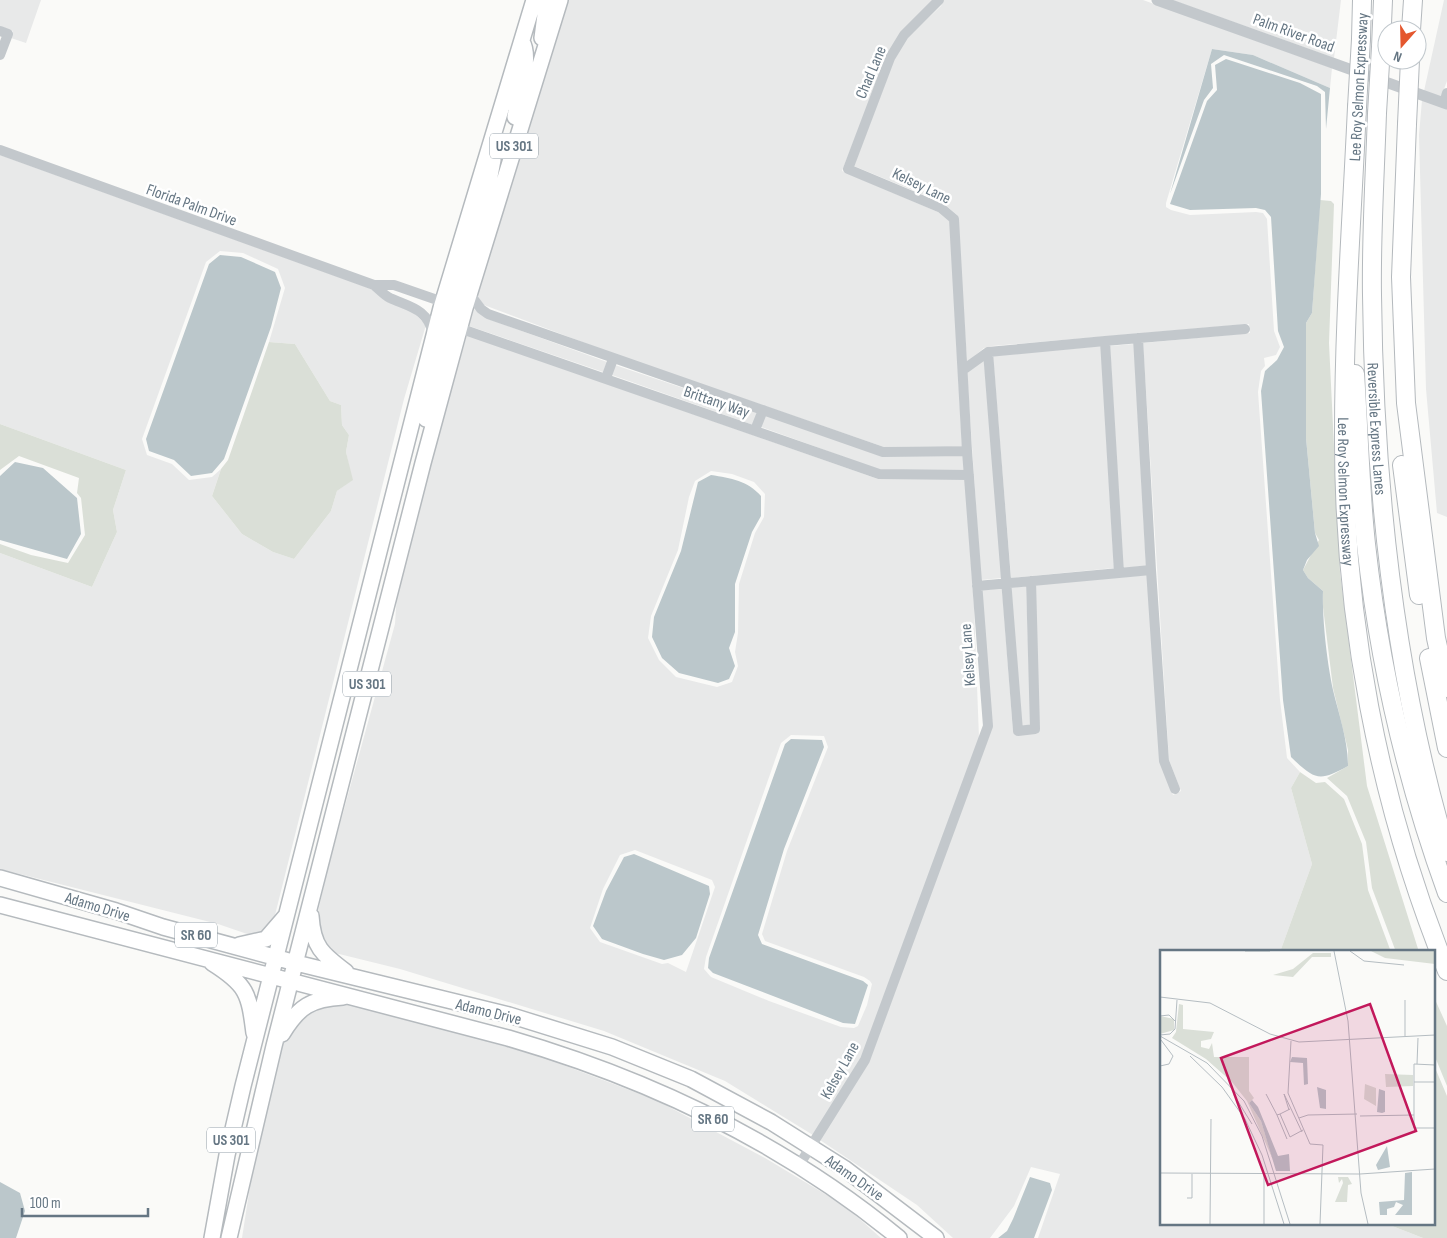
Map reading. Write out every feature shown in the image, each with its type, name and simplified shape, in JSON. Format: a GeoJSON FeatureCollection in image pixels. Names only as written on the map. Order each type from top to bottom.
{"type":"FeatureCollection","features":[{"type":"Feature","properties":{"kind":"highway","name":"Lee Roy Selmon Expressway"},"geometry":{"type":"LineString","coordinates":[[1362,0],[1344,434],[1345,493],[1353,595],[1368,696],[1391,800],[1413,877],[1447,971]]}},
{"type":"Feature","properties":{"kind":"highway","name":"Reversible Express Lanes"},"geometry":{"type":"LineString","coordinates":[[1383,0],[1377,113],[1372,294],[1376,414],[1384,518],[1406,679],[1422,758],[1447,852]]}},
{"type":"Feature","properties":{"kind":"highway"},"geometry":{"type":"LineString","coordinates":[[1411,20],[1412,0]]}},
{"type":"Feature","properties":{"kind":"highway"},"geometry":{"type":"LineString","coordinates":[[1409,70],[1401,277],[1406,402],[1436,638],[1447,688]]}},
{"type":"Feature","properties":{"kind":"highway"},"geometry":{"type":"LineString","coordinates":[[1401,277],[1394,317],[1402,463],[1420,605],[1447,748]]}},
{"type":"Feature","properties":{"kind":"highway"},"geometry":{"type":"LineString","coordinates":[[1347,330],[1353,355],[1361,487],[1381,648],[1397,726],[1422,823],[1447,893]]}},
{"type":"Feature","properties":{"kind":"main road","name":"US 301"},"geometry":{"type":"LineString","coordinates":[[212,1238],[227,1155],[434,336],[534,0]]}},
{"type":"Feature","properties":{"kind":"main road"},"geometry":{"type":"LineString","coordinates":[[545,50],[542,30],[547,0]]}},
{"type":"Feature","properties":{"kind":"main road","name":"US 301"},"geometry":{"type":"LineString","coordinates":[[229,1238],[274,1046],[423,463],[469,293],[560,0]]}},
{"type":"Feature","properties":{"kind":"main road"},"geometry":{"type":"LineString","coordinates":[[499,196],[526,62],[525,46],[521,41]]}},
{"type":"Feature","properties":{"kind":"main road"},"geometry":{"type":"LineString","coordinates":[[460,328],[454,310],[488,187],[497,145],[497,120]]}},
{"type":"Feature","properties":{"kind":"main road"},"geometry":{"type":"LineString","coordinates":[[423,463],[423,436],[431,386],[446,330],[443,302]]}},
{"type":"Feature","properties":{"kind":"main road"},"geometry":{"type":"LineString","coordinates":[[384,616],[377,609],[376,600],[400,507],[395,489]]}},
{"type":"Feature","properties":{"kind":"main road","name":"Adamo Drive"},"geometry":{"type":"LineString","coordinates":[[0,878],[116,911],[163,927],[296,963],[509,1015],[612,1047],[691,1079],[771,1122],[871,1187],[936,1238]]}},
{"type":"Feature","properties":{"kind":"main road"},"geometry":{"type":"LineString","coordinates":[[310,904],[316,944],[324,955],[349,975]]}},
{"type":"Feature","properties":{"kind":"main road","name":"Adamo Drive"},"geometry":{"type":"LineString","coordinates":[[0,905],[354,996],[508,1038],[591,1064],[685,1104],[759,1143],[832,1188],[899,1238]]}},
{"type":"Feature","properties":{"kind":"main road"},"geometry":{"type":"LineString","coordinates":[[236,946],[266,939],[289,912]]}},
{"type":"Feature","properties":{"kind":"main road"},"geometry":{"type":"LineString","coordinates":[[203,957],[231,976],[243,988],[250,1006],[255,1042]]}},
{"type":"Feature","properties":{"kind":"main road"},"geometry":{"type":"LineString","coordinates":[[274,1046],[292,1017],[309,1003],[326,998],[354,996]]}},
{"type":"Feature","properties":{"kind":"street","name":"Chad Lane"},"geometry":{"type":"LineString","coordinates":[[848,168],[890,58],[904,35],[939,0]]}},
{"type":"Feature","properties":{"kind":"street","name":"Palm River Road"},"geometry":{"type":"LineString","coordinates":[[1157,0],[1446,100]]}},
{"type":"Feature","properties":{"kind":"street"},"geometry":{"type":"LineString","coordinates":[[0,55],[4,33]]}},
{"type":"Feature","properties":{"kind":"street","name":"Florida Palm Drive"},"geometry":{"type":"LineString","coordinates":[[0,150],[374,285],[394,285],[443,302]]}},
{"type":"Feature","properties":{"kind":"street","name":"Kelsey Lane"},"geometry":{"type":"LineString","coordinates":[[798,1167],[865,1060],[988,726],[967,451],[954,219],[941,208],[848,168]]}},
{"type":"Feature","properties":{"kind":"street","name":"Florida Palm Drive"},"geometry":{"type":"LineString","coordinates":[[374,285],[388,297],[416,308],[425,315],[431,324],[434,336]]}},
{"type":"Feature","properties":{"kind":"street","name":"Brittany Way"},"geometry":{"type":"LineString","coordinates":[[469,293],[481,309],[488,314],[883,452],[967,451]]}},
{"type":"Feature","properties":{"kind":"street","name":"Brittany Way"},"geometry":{"type":"LineString","coordinates":[[460,328],[879,474],[969,475]]}},
{"type":"Feature","properties":{"kind":"street"},"geometry":{"type":"LineString","coordinates":[[963,370],[988,352],[1245,329]]}},
{"type":"Feature","properties":{"kind":"street"},"geometry":{"type":"LineString","coordinates":[[1138,338],[1164,761],[1175,789]]}},
{"type":"Feature","properties":{"kind":"street"},"geometry":{"type":"LineString","coordinates":[[1105,341],[1119,573]]}},
{"type":"Feature","properties":{"kind":"street"},"geometry":{"type":"LineString","coordinates":[[988,352],[1018,731],[1035,729],[1030,581]]}},
{"type":"Feature","properties":{"kind":"street"},"geometry":{"type":"LineString","coordinates":[[606,378],[613,359]]}},
{"type":"Feature","properties":{"kind":"street"},"geometry":{"type":"LineString","coordinates":[[755,430],[763,410]]}},
{"type":"Feature","properties":{"kind":"street"},"geometry":{"type":"LineString","coordinates":[[977,586],[1151,570]]}},
{"type":"Feature","properties":{"kind":"shaded area"},"geometry":{"type":"Polygon","coordinates":[[[0,0],[41,0],[26,43],[11,38],[13,31],[0,26],[0,0]]]}},
{"type":"Feature","properties":{"kind":"shaded area"},"geometry":{"type":"Polygon","coordinates":[[[567,0],[934,0],[887,56],[842,171],[938,212],[950,222],[962,446],[884,447],[614,354],[484,305],[477,297],[516,159],[567,0]]]}},
{"type":"Feature","properties":{"kind":"shaded area"},"geometry":{"type":"Polygon","coordinates":[[[944,0],[1143,0],[1332,68],[1330,88],[1253,55],[1212,49],[1166,203],[1166,207],[1171,210],[1190,215],[1256,212],[1263,213],[1267,219],[1274,331],[1280,347],[1276,355],[1264,358],[1265,366],[1261,371],[1258,392],[1280,700],[1287,758],[1300,772],[1291,788],[1312,864],[1281,950],[1160,950],[1160,1226],[1392,1226],[1423,1238],[1038,1238],[1060,1174],[1031,1167],[1014,1206],[990,1238],[953,1238],[917,1205],[820,1140],[869,1062],[992,728],[982,590],[1002,588],[1013,732],[1035,734],[1035,585],[1147,575],[1160,762],[1173,795],[1181,791],[1169,760],[1143,343],[1250,333],[1249,324],[992,346],[984,348],[967,362],[957,215],[943,203],[854,166],[894,60],[907,38],[941,6],[944,0]]]}},
{"type":"Feature","properties":{"kind":"shaded area"},"geometry":{"type":"Polygon","coordinates":[[[1172,0],[1341,0],[1334,58],[1172,0]]]}},
{"type":"Feature","properties":{"kind":"shaded area"},"geometry":{"type":"Polygon","coordinates":[[[1444,0],[1447,0],[1447,81],[1441,97],[1424,91],[1444,0]]]}},
{"type":"Feature","properties":{"kind":"shaded area"},"geometry":{"type":"Polygon","coordinates":[[[1212,49],[1253,55],[1330,88],[1326,129],[1325,92],[1317,86],[1224,55],[1211,64],[1213,88],[1204,100],[1170,194],[1212,49]]]}},
{"type":"Feature","properties":{"kind":"shaded area"},"geometry":{"type":"Polygon","coordinates":[[[1226,59],[1300,83],[1321,94],[1321,194],[1312,313],[1306,323],[1306,438],[1315,533],[1319,546],[1307,560],[1303,570],[1308,578],[1323,591],[1324,627],[1329,667],[1348,756],[1348,766],[1324,776],[1312,774],[1291,757],[1283,700],[1261,391],[1265,371],[1277,360],[1284,347],[1278,331],[1271,217],[1265,210],[1256,208],[1190,210],[1170,204],[1207,101],[1217,90],[1215,65],[1226,59]]]}},
{"type":"Feature","properties":{"kind":"shaded area"},"geometry":{"type":"Polygon","coordinates":[[[1422,100],[1447,109],[1447,517],[1437,513],[1426,389],[1419,135],[1422,100]]]}},
{"type":"Feature","properties":{"kind":"shaded area"},"geometry":{"type":"Polygon","coordinates":[[[0,155],[369,288],[413,312],[426,325],[404,399],[272,927],[253,936],[218,924],[0,869],[0,553],[92,587],[117,532],[113,510],[126,470],[0,424],[0,155]],[[220,251],[206,262],[142,439],[147,455],[172,464],[189,480],[212,477],[221,469],[212,496],[242,534],[273,552],[294,559],[331,511],[337,491],[352,480],[346,452],[349,435],[342,425],[341,405],[330,401],[295,344],[269,342],[285,288],[278,269],[243,253],[220,251]]]}},
{"type":"Feature","properties":{"kind":"shaded area"},"geometry":{"type":"Polygon","coordinates":[[[1320,200],[1331,201],[1334,204],[1329,343],[1340,572],[1367,786],[1418,950],[1395,950],[1372,888],[1366,842],[1347,796],[1327,778],[1348,766],[1348,750],[1333,688],[1323,607],[1323,591],[1308,578],[1303,570],[1319,540],[1315,533],[1306,438],[1306,323],[1312,313],[1320,200]]]}},
{"type":"Feature","properties":{"kind":"shaded area"},"geometry":{"type":"Polygon","coordinates":[[[220,255],[241,257],[275,272],[281,288],[271,327],[224,459],[212,473],[191,476],[174,460],[149,451],[146,439],[209,264],[220,255]]]}},
{"type":"Feature","properties":{"kind":"shaded area"},"geometry":{"type":"Polygon","coordinates":[[[474,309],[486,318],[607,362],[603,372],[469,326],[474,309]]]}},
{"type":"Feature","properties":{"kind":"shaded area"},"geometry":{"type":"Polygon","coordinates":[[[467,335],[878,479],[965,479],[974,606],[979,738],[861,1058],[813,1135],[725,1081],[604,1031],[400,969],[327,951],[316,920],[329,864],[395,624],[398,577],[467,335]],[[711,471],[695,481],[689,497],[678,550],[651,616],[648,638],[659,660],[676,677],[717,687],[732,682],[738,666],[735,652],[738,633],[739,584],[755,533],[764,517],[765,494],[754,482],[732,474],[711,471]],[[791,735],[781,743],[706,957],[704,969],[711,977],[769,1001],[841,1027],[854,1028],[858,1026],[867,1005],[872,984],[870,981],[864,977],[765,941],[762,934],[787,851],[828,747],[824,736],[791,735]],[[635,850],[620,855],[603,889],[590,928],[600,942],[662,964],[668,963],[686,972],[715,887],[712,880],[635,850]]]}},
{"type":"Feature","properties":{"kind":"shaded area"},"geometry":{"type":"Polygon","coordinates":[[[269,342],[295,344],[330,401],[341,405],[342,425],[349,435],[346,452],[353,480],[337,491],[331,511],[294,559],[273,552],[242,534],[212,496],[221,469],[228,460],[269,342]]]}},
{"type":"Feature","properties":{"kind":"shaded area"},"geometry":{"type":"Polygon","coordinates":[[[1134,344],[1146,566],[1123,568],[1110,346],[1134,344]]]}},
{"type":"Feature","properties":{"kind":"shaded area"},"geometry":{"type":"Polygon","coordinates":[[[1101,346],[1114,568],[1011,578],[993,356],[1101,346]]]}},
{"type":"Feature","properties":{"kind":"shaded area"},"geometry":{"type":"Polygon","coordinates":[[[984,360],[1002,578],[981,580],[967,372],[984,360]]]}},
{"type":"Feature","properties":{"kind":"shaded area"},"geometry":{"type":"Polygon","coordinates":[[[615,365],[757,413],[753,425],[612,375],[615,365]]]}},
{"type":"Feature","properties":{"kind":"shaded area"},"geometry":{"type":"Polygon","coordinates":[[[765,415],[882,456],[963,456],[964,470],[880,470],[761,427],[765,415]]]}},
{"type":"Feature","properties":{"kind":"shaded area"},"geometry":{"type":"Polygon","coordinates":[[[0,424],[126,470],[113,510],[117,532],[92,587],[0,553],[0,544],[31,555],[68,563],[85,535],[81,498],[77,493],[79,478],[19,456],[0,470],[0,424]]]}},
{"type":"Feature","properties":{"kind":"shaded area"},"geometry":{"type":"Polygon","coordinates":[[[15,462],[43,468],[77,498],[81,534],[67,559],[0,540],[0,476],[15,462]]]}},
{"type":"Feature","properties":{"kind":"shaded area"},"geometry":{"type":"Polygon","coordinates":[[[711,475],[732,479],[745,484],[761,496],[761,516],[752,532],[735,584],[735,632],[729,648],[735,666],[729,679],[718,683],[679,673],[662,658],[652,637],[654,617],[681,551],[698,482],[711,475]]]}},
{"type":"Feature","properties":{"kind":"shaded area"},"geometry":{"type":"Polygon","coordinates":[[[1026,586],[1031,725],[1022,726],[1011,587],[1026,586]]]}},
{"type":"Feature","properties":{"kind":"shaded area"},"geometry":{"type":"Polygon","coordinates":[[[791,739],[822,740],[824,747],[784,849],[758,935],[762,944],[863,981],[868,985],[855,1024],[843,1023],[713,973],[708,968],[709,958],[785,744],[791,739]]]}},
{"type":"Feature","properties":{"kind":"shaded area"},"geometry":{"type":"Polygon","coordinates":[[[1300,772],[1316,783],[1325,782],[1344,799],[1362,844],[1368,890],[1390,950],[1281,950],[1312,864],[1291,788],[1300,772]]]}},
{"type":"Feature","properties":{"kind":"shaded area"},"geometry":{"type":"Polygon","coordinates":[[[634,854],[709,886],[710,894],[696,938],[682,955],[664,960],[643,954],[602,939],[593,926],[606,891],[624,857],[634,854]]]}},
{"type":"Feature","properties":{"kind":"shaded area"},"geometry":{"type":"Polygon","coordinates":[[[1434,997],[1447,1026],[1447,1086],[1434,1054],[1434,997]]]}},
{"type":"Feature","properties":{"kind":"shaded area"},"geometry":{"type":"Polygon","coordinates":[[[337,1002],[413,1020],[542,1057],[656,1100],[765,1158],[845,1206],[881,1238],[242,1238],[256,1147],[285,1037],[311,1007],[337,1002]]]}},
{"type":"Feature","properties":{"kind":"shaded area"},"geometry":{"type":"Polygon","coordinates":[[[1434,1065],[1447,1096],[1447,1238],[1423,1238],[1392,1226],[1434,1226],[1434,1065]]]}},
{"type":"Feature","properties":{"kind":"shaded area"},"geometry":{"type":"Polygon","coordinates":[[[1030,1177],[1050,1183],[1052,1190],[1034,1238],[998,1238],[1007,1231],[1030,1177]]]}},
{"type":"Feature","properties":{"kind":"shaded area"},"geometry":{"type":"Polygon","coordinates":[[[0,1182],[20,1193],[25,1211],[16,1238],[0,1238],[0,1182]]]}}]}
